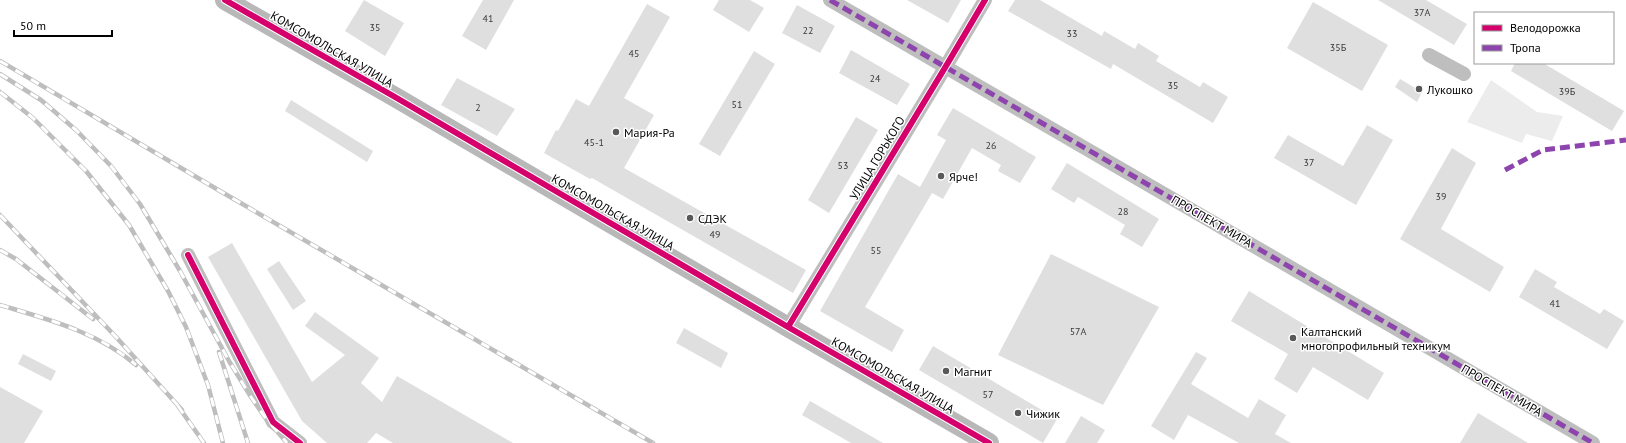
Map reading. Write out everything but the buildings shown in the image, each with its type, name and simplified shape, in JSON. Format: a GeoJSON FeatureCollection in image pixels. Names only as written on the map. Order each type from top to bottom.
{"type":"FeatureCollection","features":[{"type":"Feature","properties":{"kind":"street","name":"КОМСОМОЛЬСКАЯ УЛИЦА"},"geometry":{"type":"LineString","coordinates":[[225,0],[402,101],[989,443]]}},
{"type":"Feature","properties":{"kind":"street","name":"ПРОСПЕКТ МИРА"},"geometry":{"type":"LineString","coordinates":[[830,0],[1593,443]]}},
{"type":"Feature","properties":{"kind":"street","name":"УЛИЦА ГОРЬКОГО"},"geometry":{"type":"LineString","coordinates":[[788,327],[985,0]]}},
{"type":"Feature","properties":{"kind":"street"},"geometry":{"type":"LineString","coordinates":[[1429,55],[1464,74]]}},
{"type":"Feature","properties":{"kind":"street"},"geometry":{"type":"LineString","coordinates":[[188,255],[273,422],[300,443]]}},
{"type":"Feature","properties":{"kind":"shaded area"},"geometry":{"type":"Polygon","coordinates":[[[1491,80],[1537,112],[1563,116],[1552,141],[1526,134],[1522,143],[1467,122],[1491,80]]]}},
{"type":"Feature","properties":{"kind":"railway"},"geometry":{"type":"LineString","coordinates":[[0,61],[653,443]]}},
{"type":"Feature","properties":{"kind":"railway"},"geometry":{"type":"LineString","coordinates":[[0,74],[41,100],[76,130],[111,166],[140,204],[180,271],[229,361],[251,397],[264,416],[287,443]]}},
{"type":"Feature","properties":{"kind":"railway"},"geometry":{"type":"LineString","coordinates":[[0,92],[33,118],[86,171],[129,225],[168,291],[186,327],[208,385],[223,443]]}},
{"type":"Feature","properties":{"kind":"railway"},"geometry":{"type":"LineString","coordinates":[[0,215],[117,338],[182,410]]}},
{"type":"Feature","properties":{"kind":"railway"},"geometry":{"type":"LineString","coordinates":[[0,250],[16,259],[93,319]]}},
{"type":"Feature","properties":{"kind":"railway"},"geometry":{"type":"LineString","coordinates":[[0,305],[54,321],[89,335],[121,354],[136,365]]}},
{"type":"Feature","properties":{"kind":"railway"},"geometry":{"type":"LineString","coordinates":[[219,352],[248,443]]}},
{"type":"Feature","properties":{"kind":"railway"},"geometry":{"type":"LineString","coordinates":[[178,406],[204,443]]}},
{"type":"Feature","properties":{"kind":"marked path"},"geometry":{"type":"LineString","coordinates":[[830,0],[1593,443]]}},
{"type":"Feature","properties":{"kind":"marked path"},"geometry":{"type":"LineString","coordinates":[[1505,170],[1543,150],[1626,140]]}},
{"type":"Feature","properties":{"kind":"cycle path"},"geometry":{"type":"LineString","coordinates":[[225,0],[395,97],[989,443]]}},
{"type":"Feature","properties":{"kind":"cycle path"},"geometry":{"type":"LineString","coordinates":[[788,327],[985,0]]}},
{"type":"Feature","properties":{"kind":"cycle path"},"geometry":{"type":"LineString","coordinates":[[188,255],[273,422],[300,443]]}},
{"type":"Feature","properties":{"kind":"place","name":"Лукошко"},"geometry":{"type":"Point","coordinates":[1419,89]}},
{"type":"Feature","properties":{"kind":"place","name":"Мария-Ра"},"geometry":{"type":"Point","coordinates":[616,132]}},
{"type":"Feature","properties":{"kind":"place","name":"Ярче!"},"geometry":{"type":"Point","coordinates":[941,176]}},
{"type":"Feature","properties":{"kind":"place","name":"СДЭК"},"geometry":{"type":"Point","coordinates":[690,218]}},
{"type":"Feature","properties":{"kind":"place","name":"Калтанский многопрофильный техникум"},"geometry":{"type":"Point","coordinates":[1293,338]}},
{"type":"Feature","properties":{"kind":"place","name":"Магнит"},"geometry":{"type":"Point","coordinates":[946,371]}},
{"type":"Feature","properties":{"kind":"place","name":"Чижик"},"geometry":{"type":"Point","coordinates":[1018,413]}}]}
